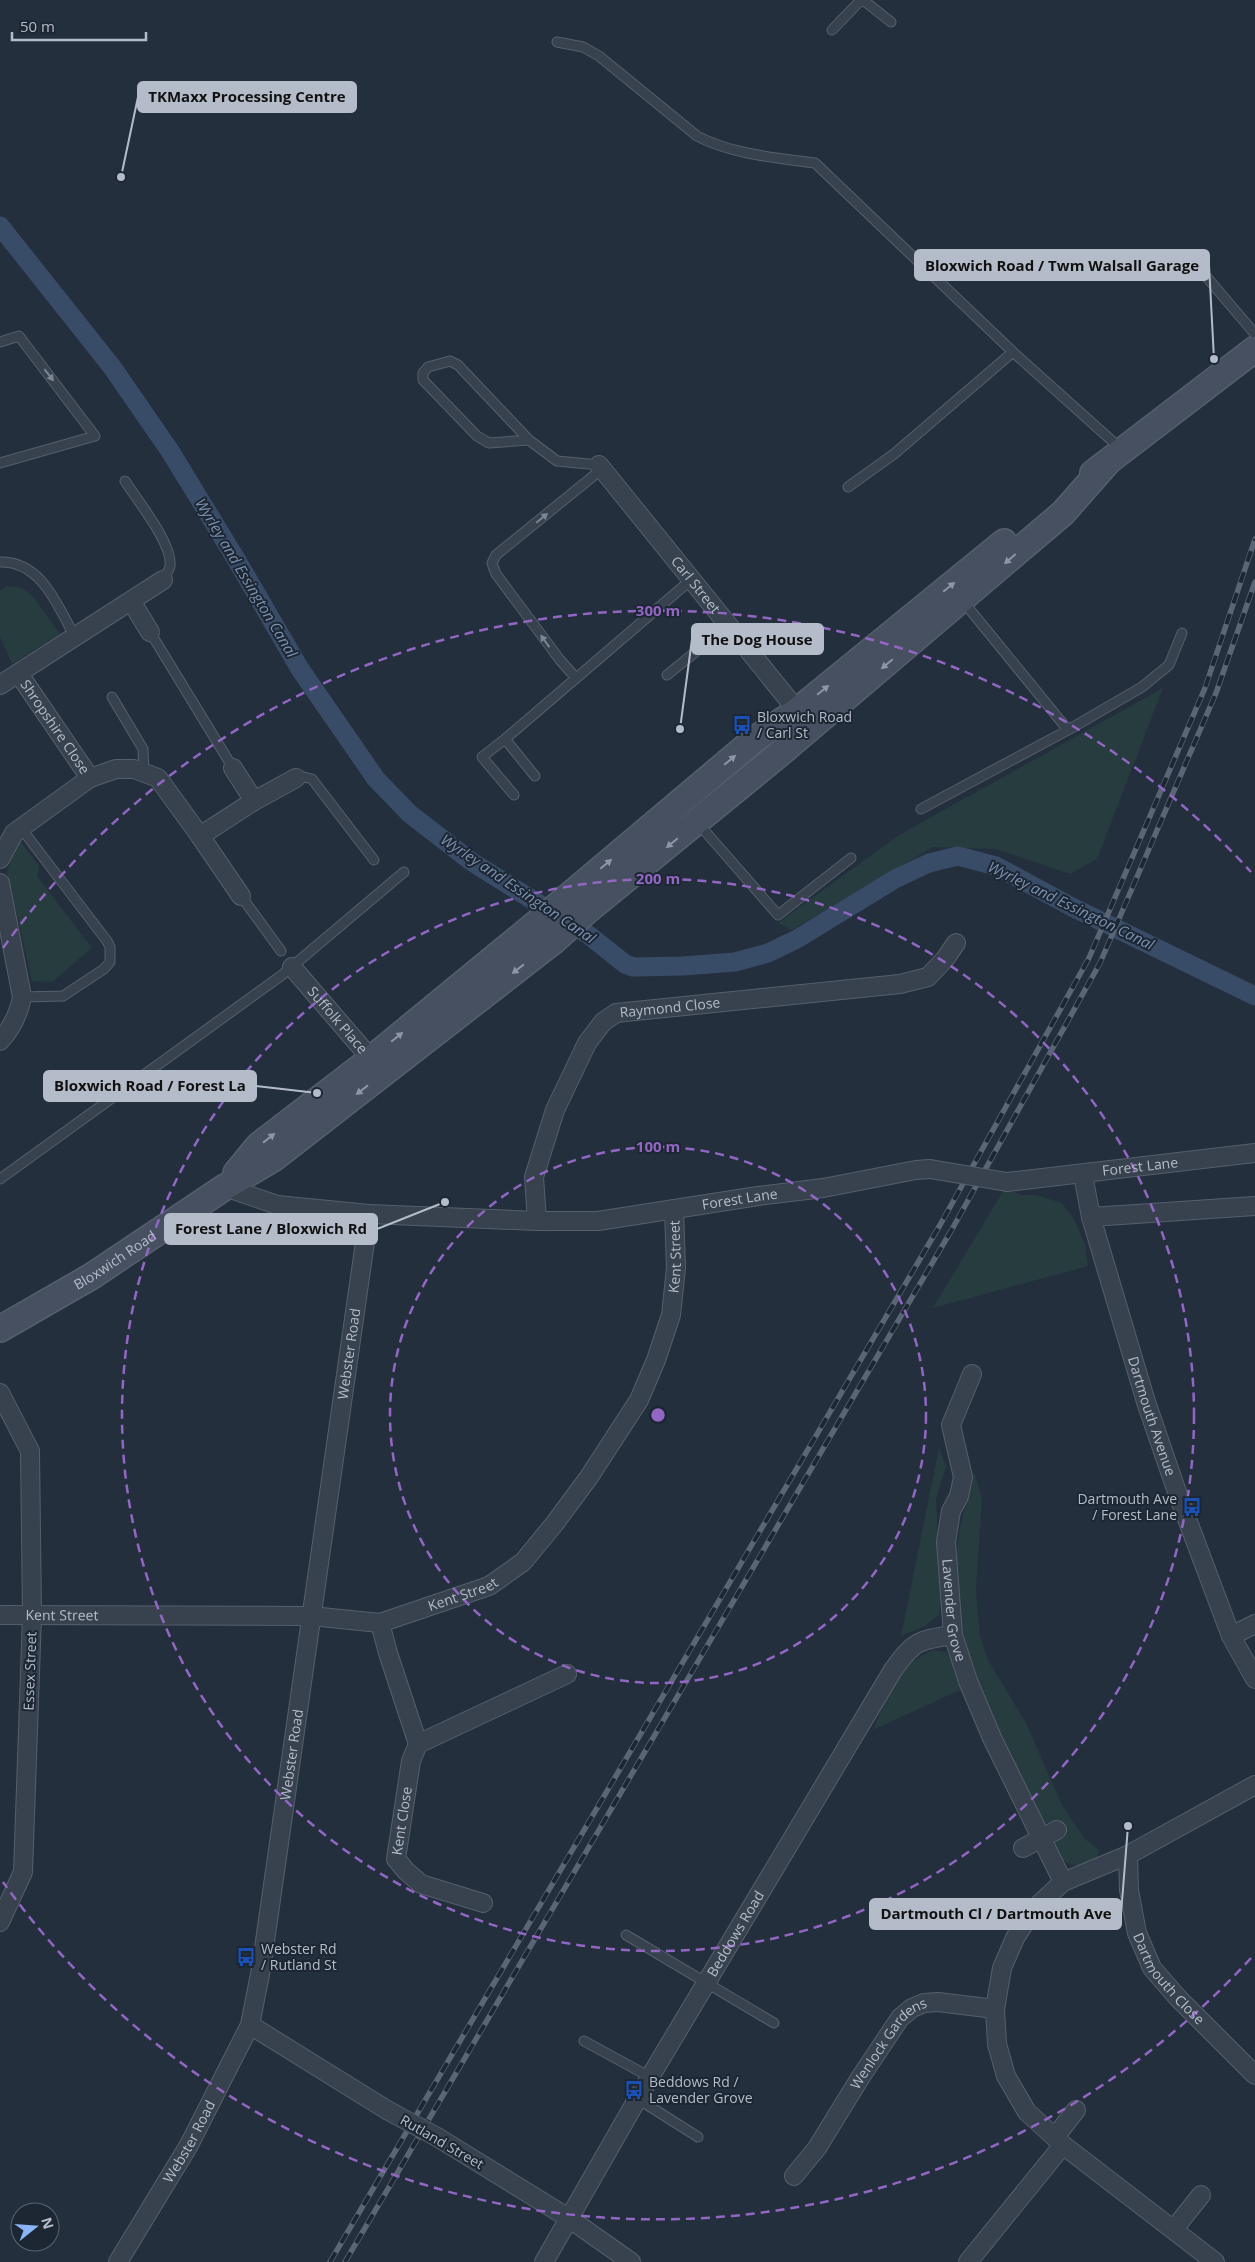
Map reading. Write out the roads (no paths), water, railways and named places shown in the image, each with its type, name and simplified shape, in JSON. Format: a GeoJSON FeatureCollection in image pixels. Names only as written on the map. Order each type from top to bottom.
{"type":"FeatureCollection","features":[{"type":"Feature","properties":{"kind":"main road"},"geometry":{"type":"LineString","coordinates":[[472,991],[533,926],[578,904],[697,822],[804,719],[1052,503],[1255,349]]}},
{"type":"Feature","properties":{"kind":"main road"},"geometry":{"type":"LineString","coordinates":[[472,991],[557,939],[578,904],[755,739],[804,719],[962,600],[1063,513],[1115,457]]}},
{"type":"Feature","properties":{"kind":"main road","name":"Bloxwich Road"},"geometry":{"type":"LineString","coordinates":[[0,1329],[92,1276],[225,1187],[273,1159],[377,1066],[472,991]]}},
{"type":"Feature","properties":{"kind":"street","name":"Carl Street"},"geometry":{"type":"LineString","coordinates":[[600,467],[804,719]]}},
{"type":"Feature","properties":{"kind":"street","name":"Shropshire Close"},"geometry":{"type":"LineString","coordinates":[[0,684],[19,674],[163,580]]}},
{"type":"Feature","properties":{"kind":"street"},"geometry":{"type":"LineString","coordinates":[[131,601],[150,632]]}},
{"type":"Feature","properties":{"kind":"street","name":"Shropshire Close"},"geometry":{"type":"LineString","coordinates":[[19,674],[90,778]]}},
{"type":"Feature","properties":{"kind":"street"},"geometry":{"type":"LineString","coordinates":[[234,768],[254,802]]}},
{"type":"Feature","properties":{"kind":"street"},"geometry":{"type":"LineString","coordinates":[[0,859],[14,833],[90,778],[116,769],[134,769],[158,778],[241,896]]}},
{"type":"Feature","properties":{"kind":"street"},"geometry":{"type":"LineString","coordinates":[[200,836],[296,778]]}},
{"type":"Feature","properties":{"kind":"street"},"geometry":{"type":"LineString","coordinates":[[0,883],[22,997],[20,1007],[7,1033],[0,1040]]}},
{"type":"Feature","properties":{"kind":"street","name":"Raymond Close"},"geometry":{"type":"LineString","coordinates":[[537,1221],[534,1176],[555,1110],[587,1043],[603,1022],[616,1013],[900,984],[928,977],[939,954],[956,943]]}},
{"type":"Feature","properties":{"kind":"street","name":"Suffolk Place"},"geometry":{"type":"LineString","coordinates":[[292,967],[377,1066]]}},
{"type":"Feature","properties":{"kind":"street","name":"Forest Lane"},"geometry":{"type":"LineString","coordinates":[[225,1187],[277,1205],[369,1214],[598,1222],[758,1196],[823,1188],[916,1170],[930,1170],[1007,1182],[1083,1175],[1255,1153]]}},
{"type":"Feature","properties":{"kind":"street","name":"Dartmouth Avenue"},"geometry":{"type":"LineString","coordinates":[[1083,1175],[1091,1217],[1146,1402],[1178,1495],[1231,1636],[1255,1679]]}},
{"type":"Feature","properties":{"kind":"street"},"geometry":{"type":"LineString","coordinates":[[1091,1217],[1255,1206]]}},
{"type":"Feature","properties":{"kind":"street","name":"Kent Street"},"geometry":{"type":"LineString","coordinates":[[0,1615],[311,1616],[380,1623],[489,1586],[523,1562],[589,1478],[639,1400],[656,1360],[671,1315],[676,1268],[674,1209]]}},
{"type":"Feature","properties":{"kind":"street","name":"Webster Road"},"geometry":{"type":"LineString","coordinates":[[118,2262],[189,2145],[250,2025],[261,1969],[369,1214]]}},
{"type":"Feature","properties":{"kind":"street","name":"Lavender Grove"},"geometry":{"type":"LineString","coordinates":[[972,1374],[951,1425],[963,1477],[959,1496],[949,1518],[946,1542],[953,1636],[968,1681],[992,1738],[1062,1882]]}},
{"type":"Feature","properties":{"kind":"street","name":"Essex Street"},"geometry":{"type":"LineString","coordinates":[[0,1393],[30,1451],[32,1616],[23,1872],[0,1922]]}},
{"type":"Feature","properties":{"kind":"street"},"geometry":{"type":"LineString","coordinates":[[380,1623],[418,1744],[567,1674]]}},
{"type":"Feature","properties":{"kind":"street"},"geometry":{"type":"LineString","coordinates":[[1231,1636],[1255,1624]]}},
{"type":"Feature","properties":{"kind":"street","name":"Beddows Road"},"geometry":{"type":"LineString","coordinates":[[544,2262],[650,2077],[893,1670],[909,1648],[925,1639],[953,1636]]}},
{"type":"Feature","properties":{"kind":"street","name":"Kent Close"},"geometry":{"type":"LineString","coordinates":[[418,1744],[411,1761],[396,1859],[421,1884],[483,1903]]}},
{"type":"Feature","properties":{"kind":"street"},"geometry":{"type":"LineString","coordinates":[[1215,2262],[1059,2141],[1027,2112],[1006,2076],[997,2044],[995,2009],[1002,1968],[1014,1938],[1033,1910],[1062,1882],[1128,1855],[1255,1785]]}},
{"type":"Feature","properties":{"kind":"street"},"geometry":{"type":"LineString","coordinates":[[1023,1848],[1057,1830]]}},
{"type":"Feature","properties":{"kind":"street","name":"Dartmouth Close"},"geometry":{"type":"LineString","coordinates":[[1128,1855],[1130,1890],[1137,1933],[1152,1968],[1178,1998],[1255,2075]]}},
{"type":"Feature","properties":{"kind":"street","name":"Wenlock Gardens"},"geometry":{"type":"LineString","coordinates":[[794,2176],[824,2153],[860,2078],[900,2018],[912,2008],[924,2003],[938,2002],[995,2009]]}},
{"type":"Feature","properties":{"kind":"street","name":"Rutland Street"},"geometry":{"type":"LineString","coordinates":[[250,2025],[387,2110],[437,2137],[570,2219],[631,2262]]}},
{"type":"Feature","properties":{"kind":"street"},"geometry":{"type":"LineString","coordinates":[[968,2262],[1059,2141],[1076,2110]]}},
{"type":"Feature","properties":{"kind":"street"},"geometry":{"type":"LineString","coordinates":[[1174,2229],[1202,2195]]}},
{"type":"Feature","properties":{"kind":"lane"},"geometry":{"type":"LineString","coordinates":[[832,30],[862,0],[891,22]]}},
{"type":"Feature","properties":{"kind":"lane"},"geometry":{"type":"LineString","coordinates":[[557,42],[583,47],[599,56],[697,136],[713,144],[784,159],[815,163],[1012,352],[1115,457]]}},
{"type":"Feature","properties":{"kind":"lane"},"geometry":{"type":"LineString","coordinates":[[1204,274],[1255,334]]}},
{"type":"Feature","properties":{"kind":"lane"},"geometry":{"type":"LineString","coordinates":[[0,342],[19,336],[95,436],[0,463]]}},
{"type":"Feature","properties":{"kind":"lane"},"geometry":{"type":"LineString","coordinates":[[848,487],[894,454],[1012,352]]}},
{"type":"Feature","properties":{"kind":"lane"},"geometry":{"type":"LineString","coordinates":[[529,440],[489,443],[478,436],[424,380],[423,373],[428,367],[440,362],[450,361],[458,365],[529,440],[557,461],[600,467]]}},
{"type":"Feature","properties":{"kind":"lane"},"geometry":{"type":"LineString","coordinates":[[576,678],[560,660],[496,574],[492,563],[496,555],[600,467]]}},
{"type":"Feature","properties":{"kind":"lane"},"geometry":{"type":"LineString","coordinates":[[125,481],[170,555],[170,567],[163,580]]}},
{"type":"Feature","properties":{"kind":"lane"},"geometry":{"type":"LineString","coordinates":[[0,562],[21,564],[35,574],[46,586],[75,637]]}},
{"type":"Feature","properties":{"kind":"lane"},"geometry":{"type":"LineString","coordinates":[[514,795],[482,757],[692,579]]}},
{"type":"Feature","properties":{"kind":"lane"},"geometry":{"type":"LineString","coordinates":[[962,600],[1068,730]]}},
{"type":"Feature","properties":{"kind":"lane"},"geometry":{"type":"LineString","coordinates":[[667,675],[729,625]]}},
{"type":"Feature","properties":{"kind":"lane"},"geometry":{"type":"LineString","coordinates":[[150,632],[234,768]]}},
{"type":"Feature","properties":{"kind":"lane"},"geometry":{"type":"LineString","coordinates":[[920,809],[1068,730],[1142,687],[1169,665],[1182,633]]}},
{"type":"Feature","properties":{"kind":"lane"},"geometry":{"type":"LineString","coordinates":[[112,697],[143,749],[144,772]]}},
{"type":"Feature","properties":{"kind":"lane"},"geometry":{"type":"LineString","coordinates":[[505,739],[535,776]]}},
{"type":"Feature","properties":{"kind":"lane"},"geometry":{"type":"LineString","coordinates":[[296,778],[304,776],[312,779],[374,860]]}},
{"type":"Feature","properties":{"kind":"lane"},"geometry":{"type":"LineString","coordinates":[[697,822],[778,915],[850,858]]}},
{"type":"Feature","properties":{"kind":"lane"},"geometry":{"type":"LineString","coordinates":[[21,828],[107,941],[112,955],[110,962],[104,968],[63,996],[22,997]]}},
{"type":"Feature","properties":{"kind":"lane"},"geometry":{"type":"LineString","coordinates":[[0,1179],[292,967],[404,872]]}},
{"type":"Feature","properties":{"kind":"lane"},"geometry":{"type":"LineString","coordinates":[[241,896],[281,951]]}},
{"type":"Feature","properties":{"kind":"lane"},"geometry":{"type":"LineString","coordinates":[[626,1935],[774,2023]]}},
{"type":"Feature","properties":{"kind":"lane"},"geometry":{"type":"LineString","coordinates":[[584,2041],[650,2077]]}},
{"type":"Feature","properties":{"kind":"lane"},"geometry":{"type":"LineString","coordinates":[[638,2099],[698,2137]]}},
{"type":"Feature","properties":{"kind":"waterway","name":"Wyrley and Essington Canal"},"geometry":{"type":"LineString","coordinates":[[0,226],[112,367],[170,451],[300,669],[376,779],[410,814],[472,862],[590,936],[625,964],[633,967],[683,966],[735,962],[768,953],[797,939],[895,879],[929,863],[958,856],[996,866],[1072,907],[1255,996]]}},
{"type":"Feature","properties":{"kind":"railway"},"geometry":{"type":"LineString","coordinates":[[330,2262],[940,1225],[1089,958],[1205,688],[1255,539]]}},
{"type":"Feature","properties":{"kind":"railway"},"geometry":{"type":"LineString","coordinates":[[345,2262],[951,1231],[1100,963],[1216,693],[1255,582]]}},
{"type":"Feature","properties":{"kind":"place","name":"TKMaxx Processing Centre"},"geometry":{"type":"Point","coordinates":[121,177]}},
{"type":"Feature","properties":{"kind":"place","name":"Bloxwich Road / Twm Walsall Garage"},"geometry":{"type":"Point","coordinates":[1214,359]}},
{"type":"Feature","properties":{"kind":"place","name":"Bloxwich Road / Carl St"},"geometry":{"type":"Point","coordinates":[742,725]}},
{"type":"Feature","properties":{"kind":"place","name":"The Dog House"},"geometry":{"type":"Point","coordinates":[680,729]}},
{"type":"Feature","properties":{"kind":"place","name":"Bloxwich Road / Forest La"},"geometry":{"type":"Point","coordinates":[317,1093]}},
{"type":"Feature","properties":{"kind":"place","name":"Forest Lane / Bloxwich Rd"},"geometry":{"type":"Point","coordinates":[445,1202]}},
{"type":"Feature","properties":{"kind":"place","name":"Dartmouth Ave / Forest Lane"},"geometry":{"type":"Point","coordinates":[1192,1507]}},
{"type":"Feature","properties":{"kind":"place","name":"Dartmouth Cl / Dartmouth Ave"},"geometry":{"type":"Point","coordinates":[1128,1826]}},
{"type":"Feature","properties":{"kind":"place","name":"Webster Rd / Rutland St"},"geometry":{"type":"Point","coordinates":[246,1957]}},
{"type":"Feature","properties":{"kind":"place","name":"Beddows Rd / Lavender Grove"},"geometry":{"type":"Point","coordinates":[634,2090]}}]}
